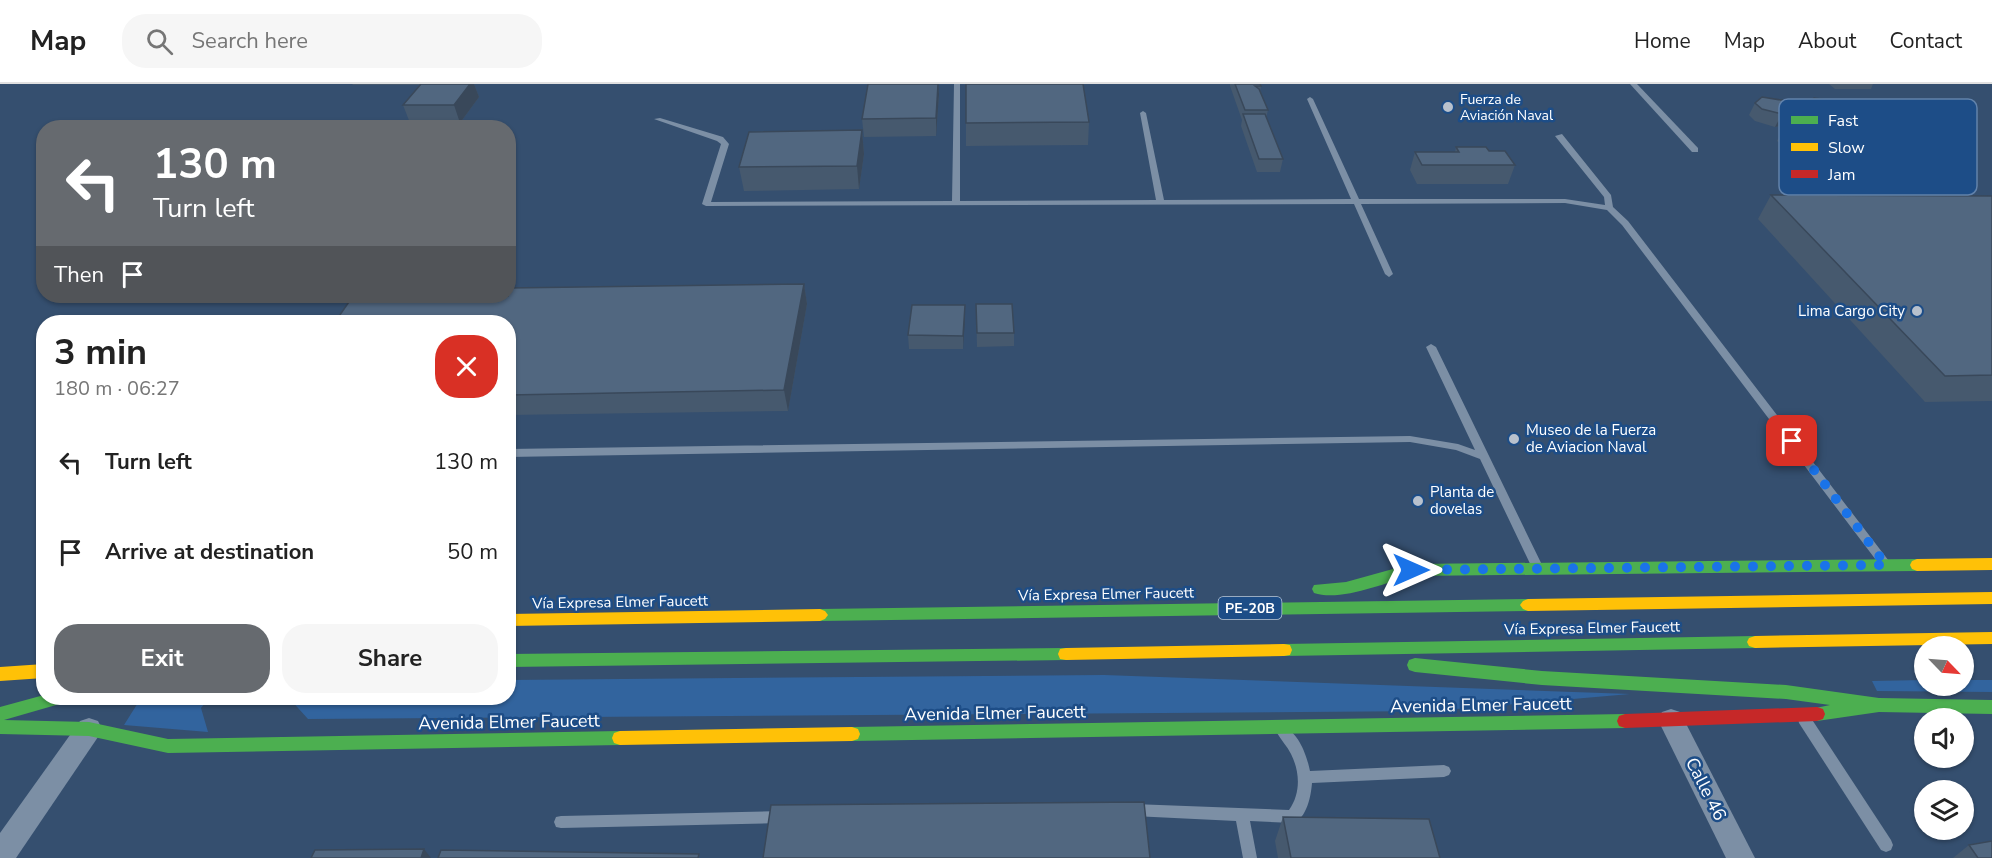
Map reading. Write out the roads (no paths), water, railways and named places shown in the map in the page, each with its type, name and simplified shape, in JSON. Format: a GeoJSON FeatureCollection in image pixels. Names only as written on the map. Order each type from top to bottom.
{"type":"FeatureCollection","features":[{"type":"Feature","properties":{"kind":"main road"},"geometry":{"type":"LineString","coordinates":[[1310,589],[1346,588],[1411,570],[1992,564]]}},
{"type":"Feature","properties":{"kind":"main road"},"geometry":{"type":"LineString","coordinates":[[1119,610],[1156,597]]}},
{"type":"Feature","properties":{"kind":"main road","name":"Vía Expresa Elmer Faucett"},"geometry":{"type":"LineString","coordinates":[[516,620],[1992,598]]}},
{"type":"Feature","properties":{"kind":"main road","name":"Vía Expresa Elmer Faucett"},"geometry":{"type":"LineString","coordinates":[[516,661],[762,659],[1992,638]]}},
{"type":"Feature","properties":{"kind":"main road"},"geometry":{"type":"LineString","coordinates":[[1267,649],[1542,678],[1786,692],[1879,705]]}},
{"type":"Feature","properties":{"kind":"main road"},"geometry":{"type":"LineString","coordinates":[[0,674],[36,671]]}},
{"type":"Feature","properties":{"kind":"main road"},"geometry":{"type":"LineString","coordinates":[[0,714],[36,704]]}},
{"type":"Feature","properties":{"kind":"main road","name":"Avenida Elmer Faucett"},"geometry":{"type":"LineString","coordinates":[[0,727],[89,729],[168,746],[1671,720],[1833,713],[1879,705],[1992,707]]}},
{"type":"Feature","properties":{"kind":"street","name":"Calle 46"},"geometry":{"type":"LineString","coordinates":[[1671,720],[1741,858]]}},
{"type":"Feature","properties":{"kind":"street"},"geometry":{"type":"LineString","coordinates":[[0,857],[89,729]]}},
{"type":"Feature","properties":{"kind":"lane"},"geometry":{"type":"LineString","coordinates":[[956,202],[957,84]]}},
{"type":"Feature","properties":{"kind":"lane"},"geometry":{"type":"LineString","coordinates":[[1633,84],[1695,150]]}},
{"type":"Feature","properties":{"kind":"lane"},"geometry":{"type":"LineString","coordinates":[[1310,99],[1389,274]]}},
{"type":"Feature","properties":{"kind":"lane"},"geometry":{"type":"LineString","coordinates":[[1143,113],[1160,201]]}},
{"type":"Feature","properties":{"kind":"lane"},"geometry":{"type":"LineString","coordinates":[[658,119],[720,139],[725,144],[706,204],[1565,201],[1609,208],[1625,223],[1886,565]]}},
{"type":"Feature","properties":{"kind":"lane"},"geometry":{"type":"LineString","coordinates":[[1559,136],[1608,196],[1609,208]]}},
{"type":"Feature","properties":{"kind":"lane"},"geometry":{"type":"LineString","coordinates":[[1431,347],[1539,569]]}},
{"type":"Feature","properties":{"kind":"lane"},"geometry":{"type":"LineString","coordinates":[[516,453],[1410,439],[1458,447],[1484,457]]}},
{"type":"Feature","properties":{"kind":"lane"},"geometry":{"type":"LineString","coordinates":[[1800,713],[1886,845]]}},
{"type":"Feature","properties":{"kind":"lane"},"geometry":{"type":"LineString","coordinates":[[1116,810],[1293,817],[1302,806],[1306,777],[1294,743],[1277,726]]}},
{"type":"Feature","properties":{"kind":"lane"},"geometry":{"type":"LineString","coordinates":[[1306,777],[1444,771]]}},
{"type":"Feature","properties":{"kind":"lane"},"geometry":{"type":"LineString","coordinates":[[1242,814],[1250,858]]}},
{"type":"Feature","properties":{"kind":"lane"},"geometry":{"type":"LineString","coordinates":[[561,822],[797,817]]}},
{"type":"Feature","properties":{"kind":"place","name":"Fuerza de Aviación Naval"},"geometry":{"type":"Point","coordinates":[1448,107]}},
{"type":"Feature","properties":{"kind":"place","name":"Lima Cargo City"},"geometry":{"type":"Point","coordinates":[1917,311]}},
{"type":"Feature","properties":{"kind":"place","name":"Museo de la Fuerza de Aviacion Naval"},"geometry":{"type":"Point","coordinates":[1514,439]}},
{"type":"Feature","properties":{"kind":"place","name":"Planta de dovelas"},"geometry":{"type":"Point","coordinates":[1418,501]}}]}
